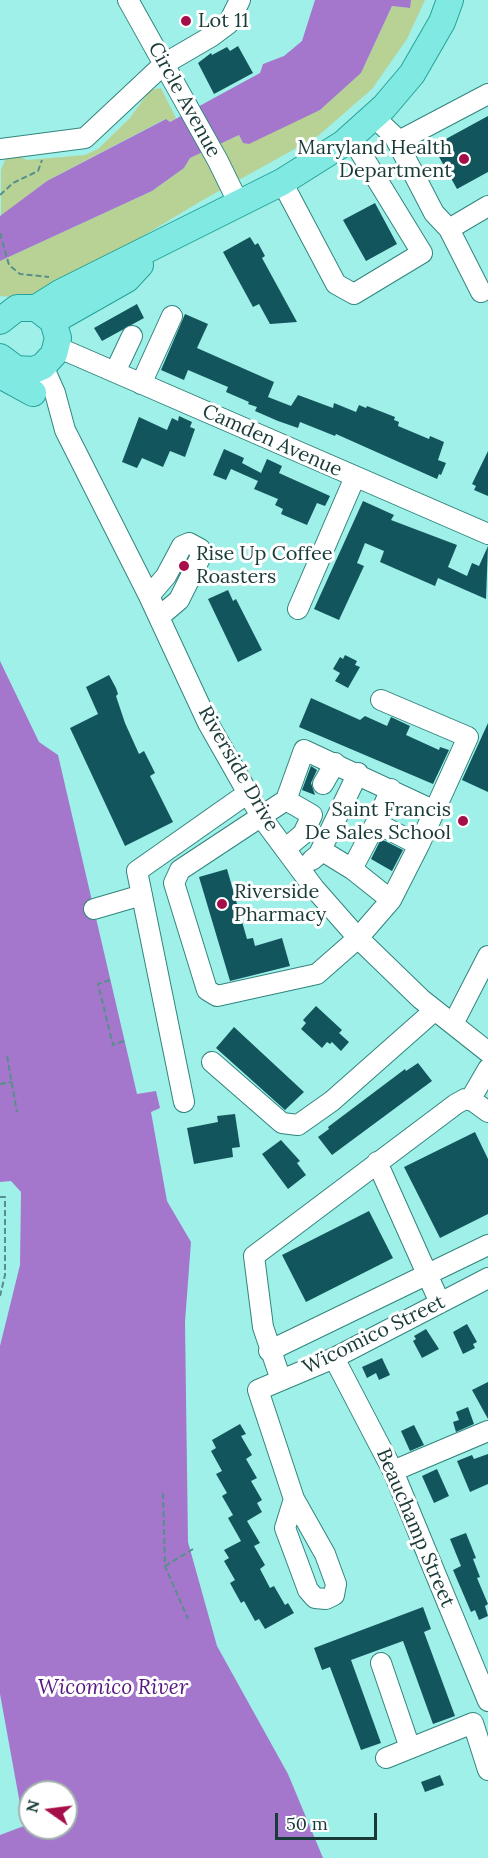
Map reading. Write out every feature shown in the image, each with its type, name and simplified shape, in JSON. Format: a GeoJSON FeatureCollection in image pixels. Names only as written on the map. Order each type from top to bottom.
{"type":"FeatureCollection","features":[{"type":"Feature","properties":{"kind":"main road"},"geometry":{"type":"LineString","coordinates":[[44,315],[127,279],[154,248],[238,202],[282,182],[351,137],[374,117],[412,74],[442,22],[450,0]]}},
{"type":"Feature","properties":{"kind":"main road"},"geometry":{"type":"LineString","coordinates":[[3,314],[27,307],[44,315],[57,329],[50,356],[25,371],[5,367]]}},
{"type":"Feature","properties":{"kind":"main road"},"geometry":{"type":"LineString","coordinates":[[5,367],[33,393]]}},
{"type":"Feature","properties":{"kind":"street","name":"Circle Avenue"},"geometry":{"type":"LineString","coordinates":[[128,0],[218,161],[238,202]]}},
{"type":"Feature","properties":{"kind":"street"},"geometry":{"type":"LineString","coordinates":[[0,149],[85,138],[164,64],[228,24],[240,0]]}},
{"type":"Feature","properties":{"kind":"street"},"geometry":{"type":"LineString","coordinates":[[396,142],[488,94]]}},
{"type":"Feature","properties":{"kind":"street"},"geometry":{"type":"LineString","coordinates":[[374,117],[396,142],[434,213],[449,229],[482,292]]}},
{"type":"Feature","properties":{"kind":"street"},"geometry":{"type":"LineString","coordinates":[[282,182],[336,284],[354,294],[422,253],[396,218],[351,137]]}},
{"type":"Feature","properties":{"kind":"street"},"geometry":{"type":"LineString","coordinates":[[449,229],[488,206]]}},
{"type":"Feature","properties":{"kind":"street"},"geometry":{"type":"LineString","coordinates":[[141,384],[172,315]]}},
{"type":"Feature","properties":{"kind":"street"},"geometry":{"type":"LineString","coordinates":[[115,372],[132,336]]}},
{"type":"Feature","properties":{"kind":"street","name":"Camden Avenue"},"geometry":{"type":"LineString","coordinates":[[50,356],[115,372],[488,534]]}},
{"type":"Feature","properties":{"kind":"street","name":"Riverside Drive"},"geometry":{"type":"LineString","coordinates":[[50,356],[55,393],[65,430],[149,596],[208,723],[262,818],[301,870],[358,938],[435,1010],[488,1052]]}},
{"type":"Feature","properties":{"kind":"street","name":"Riverside Drive"},"geometry":{"type":"LineString","coordinates":[[33,393],[65,430]]}},
{"type":"Feature","properties":{"kind":"street"},"geometry":{"type":"LineString","coordinates":[[298,609],[355,477]]}},
{"type":"Feature","properties":{"kind":"street"},"geometry":{"type":"LineString","coordinates":[[149,596],[166,576],[182,546],[189,543],[200,549],[200,558],[179,600],[159,617]]}},
{"type":"Feature","properties":{"kind":"street"},"geometry":{"type":"LineString","coordinates":[[358,773],[324,790],[286,800],[180,870],[174,883],[207,990],[217,996],[317,974],[358,938],[392,900],[468,737],[381,700]]}},
{"type":"Feature","properties":{"kind":"street"},"geometry":{"type":"LineString","coordinates":[[286,800],[304,750],[324,790]]}},
{"type":"Feature","properties":{"kind":"street"},"geometry":{"type":"LineString","coordinates":[[358,773],[435,811]]}},
{"type":"Feature","properties":{"kind":"street"},"geometry":{"type":"LineString","coordinates":[[301,870],[321,850],[358,773]]}},
{"type":"Feature","properties":{"kind":"street"},"geometry":{"type":"LineString","coordinates":[[352,869],[391,789]]}},
{"type":"Feature","properties":{"kind":"street"},"geometry":{"type":"LineString","coordinates":[[285,849],[303,834],[324,790]]}},
{"type":"Feature","properties":{"kind":"street"},"geometry":{"type":"LineString","coordinates":[[184,1102],[137,871],[249,793]]}},
{"type":"Feature","properties":{"kind":"street"},"geometry":{"type":"LineString","coordinates":[[376,823],[419,845]]}},
{"type":"Feature","properties":{"kind":"street"},"geometry":{"type":"LineString","coordinates":[[321,850],[352,869],[392,900]]}},
{"type":"Feature","properties":{"kind":"street"},"geometry":{"type":"LineString","coordinates":[[94,909],[142,896]]}},
{"type":"Feature","properties":{"kind":"street"},"geometry":{"type":"LineString","coordinates":[[453,1024],[481,989],[488,956]]}},
{"type":"Feature","properties":{"kind":"street"},"geometry":{"type":"LineString","coordinates":[[212,1062],[282,1123],[298,1125],[332,1101],[435,1010]]}},
{"type":"Feature","properties":{"kind":"street"},"geometry":{"type":"LineString","coordinates":[[281,1380],[263,1327],[254,1256],[456,1104],[470,1100],[488,1070]]}},
{"type":"Feature","properties":{"kind":"street"},"geometry":{"type":"LineString","coordinates":[[470,1100],[488,1112]]}},
{"type":"Feature","properties":{"kind":"street"},"geometry":{"type":"LineString","coordinates":[[377,1162],[440,1303]]}},
{"type":"Feature","properties":{"kind":"street"},"geometry":{"type":"LineString","coordinates":[[269,1350],[488,1245]]}},
{"type":"Feature","properties":{"kind":"street","name":"Wicomico Street"},"geometry":{"type":"LineString","coordinates":[[294,1499],[258,1390],[334,1358],[488,1278]]}},
{"type":"Feature","properties":{"kind":"street","name":"Beauchamp Street"},"geometry":{"type":"LineString","coordinates":[[334,1358],[393,1471],[488,1701]]}},
{"type":"Feature","properties":{"kind":"street"},"geometry":{"type":"LineString","coordinates":[[393,1471],[488,1431]]}},
{"type":"Feature","properties":{"kind":"street"},"geometry":{"type":"LineString","coordinates":[[381,1663],[410,1748]]}},
{"type":"Feature","properties":{"kind":"street"},"geometry":{"type":"LineString","coordinates":[[386,1758],[473,1723],[488,1770]]}},
{"type":"Feature","properties":{"kind":"path"},"geometry":{"type":"LineString","coordinates":[[0,195],[13,183],[38,171],[43,158]]}},
{"type":"Feature","properties":{"kind":"path"},"geometry":{"type":"LineString","coordinates":[[0,233],[9,265],[20,274],[52,278]]}},
{"type":"Feature","properties":{"kind":"path"},"geometry":{"type":"LineString","coordinates":[[110,980],[98,984],[113,1045],[124,1041]]}},
{"type":"Feature","properties":{"kind":"path"},"geometry":{"type":"LineString","coordinates":[[7,1056],[17,1112]]}},
{"type":"Feature","properties":{"kind":"path"},"geometry":{"type":"LineString","coordinates":[[0,1084],[12,1082]]}},
{"type":"Feature","properties":{"kind":"path"},"geometry":{"type":"LineString","coordinates":[[0,1197],[5,1197],[5,1275],[0,1296]]}},
{"type":"Feature","properties":{"kind":"path"},"geometry":{"type":"LineString","coordinates":[[163,1493],[165,1566],[188,1619]]}},
{"type":"Feature","properties":{"kind":"path"},"geometry":{"type":"LineString","coordinates":[[165,1566],[193,1549]]}},
{"type":"Feature","properties":{"kind":"green space"},"geometry":{"type":"Polygon","coordinates":[[[411,0],[425,0],[407,39],[372,89],[318,136],[201,201],[57,288],[33,299],[0,296],[0,261],[152,191],[184,168],[190,158],[239,135],[243,143],[320,110],[361,73],[392,6],[409,8],[411,0]]]}},
{"type":"Feature","properties":{"kind":"green space"},"geometry":{"type":"Polygon","coordinates":[[[161,88],[176,118],[170,122],[165,119],[47,181],[1,216],[1,170],[6,157],[17,155],[27,160],[85,155],[98,149],[130,118],[150,90],[161,88]]]}},
{"type":"Feature","properties":{"kind":"water"},"geometry":{"type":"Polygon","coordinates":[[[315,0],[411,0],[410,8],[392,6],[361,73],[320,110],[249,144],[243,143],[239,135],[190,158],[184,168],[152,191],[0,261],[0,216],[47,181],[166,119],[170,122],[260,73],[263,64],[284,56],[302,41],[315,0]]]}},
{"type":"Feature","properties":{"kind":"water","name":"Wicomico River"},"geometry":{"type":"Polygon","coordinates":[[[0,661],[39,742],[58,755],[137,1094],[156,1091],[160,1108],[151,1112],[167,1201],[191,1242],[185,1322],[188,1542],[217,1646],[288,1774],[323,1858],[0,1858],[0,1835],[18,1828],[18,1840],[78,1840],[78,1780],[18,1780],[18,1793],[0,1694],[0,1346],[20,1265],[21,1192],[11,1181],[0,1182],[0,661]]]}},
{"type":"Feature","properties":{"kind":"building"},"geometry":{"type":"Polygon","coordinates":[[[238,46],[253,73],[214,94],[198,63],[211,53],[212,55],[227,47],[230,51],[238,46]]]}},
{"type":"Feature","properties":{"kind":"building","name":"Maryland Health Department"},"geometry":{"type":"Polygon","coordinates":[[[488,116],[488,172],[457,189],[433,146],[488,116]]]}},
{"type":"Feature","properties":{"kind":"building"},"geometry":{"type":"Polygon","coordinates":[[[375,203],[397,244],[366,261],[343,220],[375,203]]]}},
{"type":"Feature","properties":{"kind":"building"},"geometry":{"type":"Polygon","coordinates":[[[250,237],[255,245],[258,243],[265,256],[262,258],[297,322],[270,324],[259,304],[253,307],[223,252],[250,237]]]}},
{"type":"Feature","properties":{"kind":"building"},"geometry":{"type":"Polygon","coordinates":[[[137,304],[144,318],[102,341],[94,328],[137,304]]]}},
{"type":"Feature","properties":{"kind":"building"},"geometry":{"type":"Polygon","coordinates":[[[185,314],[208,324],[197,348],[274,382],[268,397],[291,406],[298,395],[333,408],[334,403],[356,412],[359,405],[366,408],[367,406],[395,417],[394,420],[399,422],[398,426],[429,439],[430,436],[444,442],[438,460],[446,463],[441,475],[439,474],[437,479],[336,434],[335,436],[300,422],[298,428],[278,421],[255,411],[257,407],[248,404],[249,402],[226,392],[228,387],[188,370],[184,380],[161,370],[185,314]]]}},
{"type":"Feature","properties":{"kind":"building"},"geometry":{"type":"Polygon","coordinates":[[[179,416],[192,422],[190,427],[195,429],[185,457],[170,451],[163,467],[142,458],[137,468],[122,462],[139,417],[167,430],[172,418],[178,421],[179,416]]]}},
{"type":"Feature","properties":{"kind":"building"},"geometry":{"type":"Polygon","coordinates":[[[224,449],[244,458],[242,463],[261,473],[267,459],[282,466],[279,473],[330,496],[325,506],[317,503],[307,525],[281,514],[283,509],[275,505],[278,499],[254,489],[258,481],[231,469],[226,480],[213,475],[224,449]]]}},
{"type":"Feature","properties":{"kind":"building"},"geometry":{"type":"Polygon","coordinates":[[[488,451],[488,496],[474,490],[476,486],[472,484],[488,451]]]}},
{"type":"Feature","properties":{"kind":"building"},"geometry":{"type":"Polygon","coordinates":[[[363,501],[394,515],[391,520],[457,545],[448,567],[467,576],[472,563],[479,566],[488,546],[486,599],[438,578],[435,586],[380,562],[384,551],[365,543],[357,563],[364,566],[339,620],[314,609],[363,501]]]}},
{"type":"Feature","properties":{"kind":"building"},"geometry":{"type":"Polygon","coordinates":[[[228,590],[233,601],[236,599],[262,650],[238,662],[208,599],[228,590]]]}},
{"type":"Feature","properties":{"kind":"building"},"geometry":{"type":"Polygon","coordinates":[[[345,655],[357,661],[355,665],[360,667],[348,688],[335,681],[340,673],[333,669],[340,657],[343,659],[345,655]]]}},
{"type":"Feature","properties":{"kind":"building"},"geometry":{"type":"Polygon","coordinates":[[[109,675],[118,694],[116,696],[125,723],[139,754],[144,751],[155,773],[150,776],[173,822],[125,846],[70,728],[98,714],[86,687],[109,675]]]}},
{"type":"Feature","properties":{"kind":"building"},"geometry":{"type":"Polygon","coordinates":[[[311,698],[360,720],[365,716],[387,726],[391,717],[410,726],[406,735],[439,750],[440,747],[449,750],[433,784],[299,727],[311,698]]]}},
{"type":"Feature","properties":{"kind":"building"},"geometry":{"type":"Polygon","coordinates":[[[488,723],[488,792],[462,780],[488,723]]]}},
{"type":"Feature","properties":{"kind":"building"},"geometry":{"type":"Polygon","coordinates":[[[311,766],[317,770],[311,783],[315,795],[302,790],[311,766]]]}},
{"type":"Feature","properties":{"kind":"building"},"geometry":{"type":"Polygon","coordinates":[[[381,839],[403,850],[392,871],[371,859],[381,839]]]}},
{"type":"Feature","properties":{"kind":"building","name":"Riverside Pharmacy"},"geometry":{"type":"Polygon","coordinates":[[[227,869],[247,939],[253,938],[255,946],[282,938],[290,966],[230,981],[199,877],[227,869]]]}},
{"type":"Feature","properties":{"kind":"building"},"geometry":{"type":"Polygon","coordinates":[[[316,1006],[342,1030],[339,1033],[349,1042],[341,1051],[332,1042],[330,1044],[327,1042],[322,1048],[301,1029],[306,1023],[303,1020],[316,1006]]]}},
{"type":"Feature","properties":{"kind":"building"},"geometry":{"type":"Polygon","coordinates":[[[234,1027],[304,1092],[285,1110],[216,1048],[234,1027]]]}},
{"type":"Feature","properties":{"kind":"building"},"geometry":{"type":"Polygon","coordinates":[[[418,1063],[432,1081],[332,1155],[318,1137],[405,1069],[406,1071],[418,1063]]]}},
{"type":"Feature","properties":{"kind":"building"},"geometry":{"type":"Polygon","coordinates":[[[235,1114],[240,1147],[232,1148],[233,1157],[194,1164],[187,1128],[218,1122],[217,1116],[235,1114]]]}},
{"type":"Feature","properties":{"kind":"building"},"geometry":{"type":"Polygon","coordinates":[[[475,1132],[488,1159],[488,1214],[440,1238],[404,1167],[475,1132]]]}},
{"type":"Feature","properties":{"kind":"building"},"geometry":{"type":"Polygon","coordinates":[[[281,1140],[300,1161],[297,1163],[306,1175],[288,1189],[262,1154],[281,1140]]]}},
{"type":"Feature","properties":{"kind":"building"},"geometry":{"type":"Polygon","coordinates":[[[369,1211],[393,1258],[306,1302],[282,1255],[369,1211]]]}},
{"type":"Feature","properties":{"kind":"building"},"geometry":{"type":"Polygon","coordinates":[[[467,1324],[477,1342],[473,1344],[475,1348],[463,1354],[453,1332],[467,1324]]]}},
{"type":"Feature","properties":{"kind":"building"},"geometry":{"type":"Polygon","coordinates":[[[426,1329],[439,1349],[422,1358],[413,1341],[416,1339],[414,1336],[426,1329]]]}},
{"type":"Feature","properties":{"kind":"building"},"geometry":{"type":"Polygon","coordinates":[[[382,1358],[390,1375],[379,1380],[376,1373],[367,1378],[362,1367],[382,1358]]]}},
{"type":"Feature","properties":{"kind":"building"},"geometry":{"type":"Polygon","coordinates":[[[488,1382],[488,1419],[472,1390],[488,1382]]]}},
{"type":"Feature","properties":{"kind":"building"},"geometry":{"type":"Polygon","coordinates":[[[468,1407],[474,1424],[456,1432],[453,1422],[459,1420],[456,1412],[468,1407]]]}},
{"type":"Feature","properties":{"kind":"building"},"geometry":{"type":"Polygon","coordinates":[[[240,1424],[246,1434],[241,1436],[252,1455],[246,1459],[257,1478],[251,1481],[262,1500],[257,1503],[262,1512],[247,1521],[260,1543],[254,1546],[265,1565],[260,1569],[270,1588],[274,1586],[285,1605],[288,1603],[294,1613],[265,1629],[259,1619],[255,1621],[244,1601],[241,1603],[230,1583],[235,1580],[224,1561],[229,1558],[224,1550],[241,1541],[228,1518],[233,1515],[222,1496],[227,1493],[216,1474],[222,1471],[211,1451],[216,1448],[212,1440],[240,1424]]]}},
{"type":"Feature","properties":{"kind":"building"},"geometry":{"type":"Polygon","coordinates":[[[414,1425],[424,1445],[410,1451],[401,1431],[414,1425]]]}},
{"type":"Feature","properties":{"kind":"building"},"geometry":{"type":"Polygon","coordinates":[[[488,1454],[488,1484],[470,1492],[457,1461],[472,1455],[474,1459],[488,1454]]]}},
{"type":"Feature","properties":{"kind":"building"},"geometry":{"type":"Polygon","coordinates":[[[437,1469],[449,1496],[434,1503],[422,1476],[437,1469]]]}},
{"type":"Feature","properties":{"kind":"building"},"geometry":{"type":"Polygon","coordinates":[[[466,1533],[476,1558],[473,1559],[480,1577],[477,1578],[488,1604],[485,1606],[488,1616],[479,1620],[475,1610],[471,1612],[453,1570],[461,1566],[450,1539],[466,1533]]]}},
{"type":"Feature","properties":{"kind":"building"},"geometry":{"type":"Polygon","coordinates":[[[423,1607],[431,1629],[424,1632],[455,1716],[433,1724],[403,1641],[351,1660],[381,1743],[361,1750],[330,1667],[322,1670],[314,1648],[423,1607]]]}},
{"type":"Feature","properties":{"kind":"building"},"geometry":{"type":"Polygon","coordinates":[[[440,1775],[444,1785],[425,1792],[421,1782],[440,1775]]]}},
{"type":"Feature","properties":{"kind":"place","name":"Lot 11"},"geometry":{"type":"Point","coordinates":[186,21]}},
{"type":"Feature","properties":{"kind":"place","name":"Maryland Health Department"},"geometry":{"type":"Point","coordinates":[464,159]}},
{"type":"Feature","properties":{"kind":"place","name":"Rise Up Coffee Roasters"},"geometry":{"type":"Point","coordinates":[184,566]}},
{"type":"Feature","properties":{"kind":"place","name":"Saint Francis De Sales School"},"geometry":{"type":"Point","coordinates":[463,821]}},
{"type":"Feature","properties":{"kind":"place","name":"Riverside Pharmacy"},"geometry":{"type":"Point","coordinates":[222,904]}}]}
